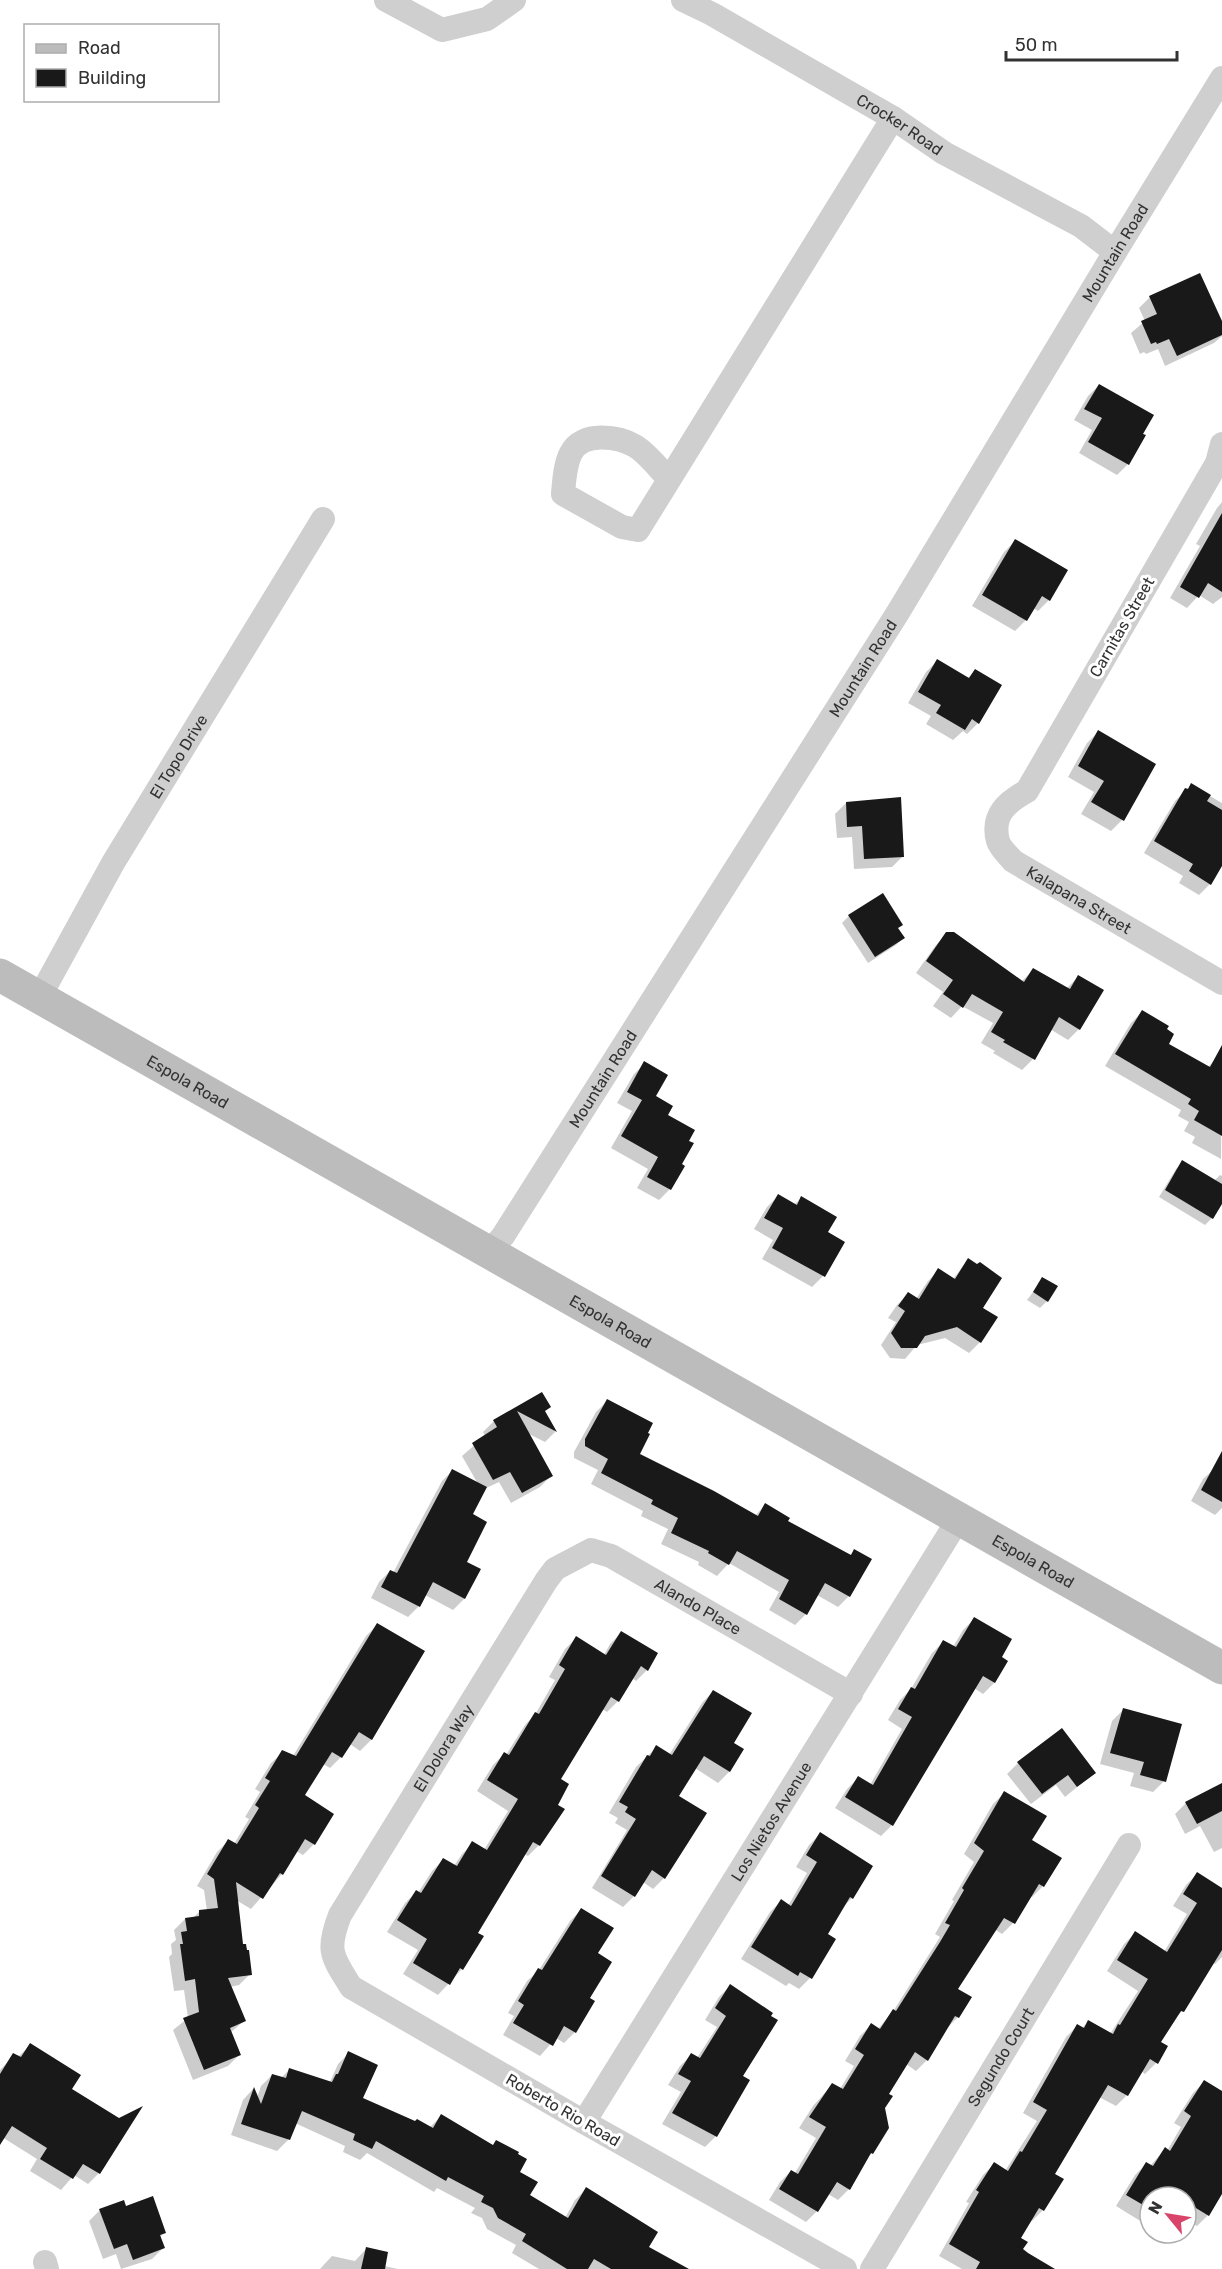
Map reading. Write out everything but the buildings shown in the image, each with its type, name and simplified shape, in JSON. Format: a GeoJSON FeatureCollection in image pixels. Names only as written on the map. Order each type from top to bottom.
{"type":"FeatureCollection","features":[{"type":"Feature","properties":{"kind":"main road","name":"Espola Road"},"geometry":{"type":"LineString","coordinates":[[0,975],[1222,1668]]}},
{"type":"Feature","properties":{"kind":"street"},"geometry":{"type":"LineString","coordinates":[[386,0],[442,30],[487,19],[514,0]]}},
{"type":"Feature","properties":{"kind":"street","name":"Crocker Road"},"geometry":{"type":"LineString","coordinates":[[683,0],[712,14],[893,118],[944,153],[1081,226],[1115,252]]}},
{"type":"Feature","properties":{"kind":"street","name":"Mountain Road"},"geometry":{"type":"LineString","coordinates":[[490,1251],[509,1226],[897,614],[1222,78]]}},
{"type":"Feature","properties":{"kind":"street"},"geometry":{"type":"LineString","coordinates":[[669,479],[636,447],[611,437],[596,437],[578,444],[571,453],[563,494],[612,522],[638,530],[893,118]]}},
{"type":"Feature","properties":{"kind":"street","name":"Carnitas Street"},"geometry":{"type":"LineString","coordinates":[[1027,791],[1219,453]]}},
{"type":"Feature","properties":{"kind":"street","name":"El Topo Drive"},"geometry":{"type":"LineString","coordinates":[[39,998],[113,863],[324,519]]}},
{"type":"Feature","properties":{"kind":"street","name":"Kalapana Street"},"geometry":{"type":"LineString","coordinates":[[1027,791],[1008,802],[998,818],[998,842],[1013,861],[1222,983]]}},
{"type":"Feature","properties":{"kind":"street","name":"Los Nietos Avenue"},"geometry":{"type":"LineString","coordinates":[[584,2122],[958,1520]]}},
{"type":"Feature","properties":{"kind":"street","name":"Alando Place"},"geometry":{"type":"LineString","coordinates":[[546,1581],[555,1569],[591,1550],[611,1556],[850,1694]]}},
{"type":"Feature","properties":{"kind":"street","name":"El Dolora Way"},"geometry":{"type":"LineString","coordinates":[[340,1915],[546,1581]]}},
{"type":"Feature","properties":{"kind":"street","name":"Segundo Court"},"geometry":{"type":"LineString","coordinates":[[872,2269],[1129,1845]]}},
{"type":"Feature","properties":{"kind":"street","name":"Roberto Rio Road"},"geometry":{"type":"LineString","coordinates":[[340,1915],[333,1934],[332,1956],[351,1987],[845,2269]]}}]}
